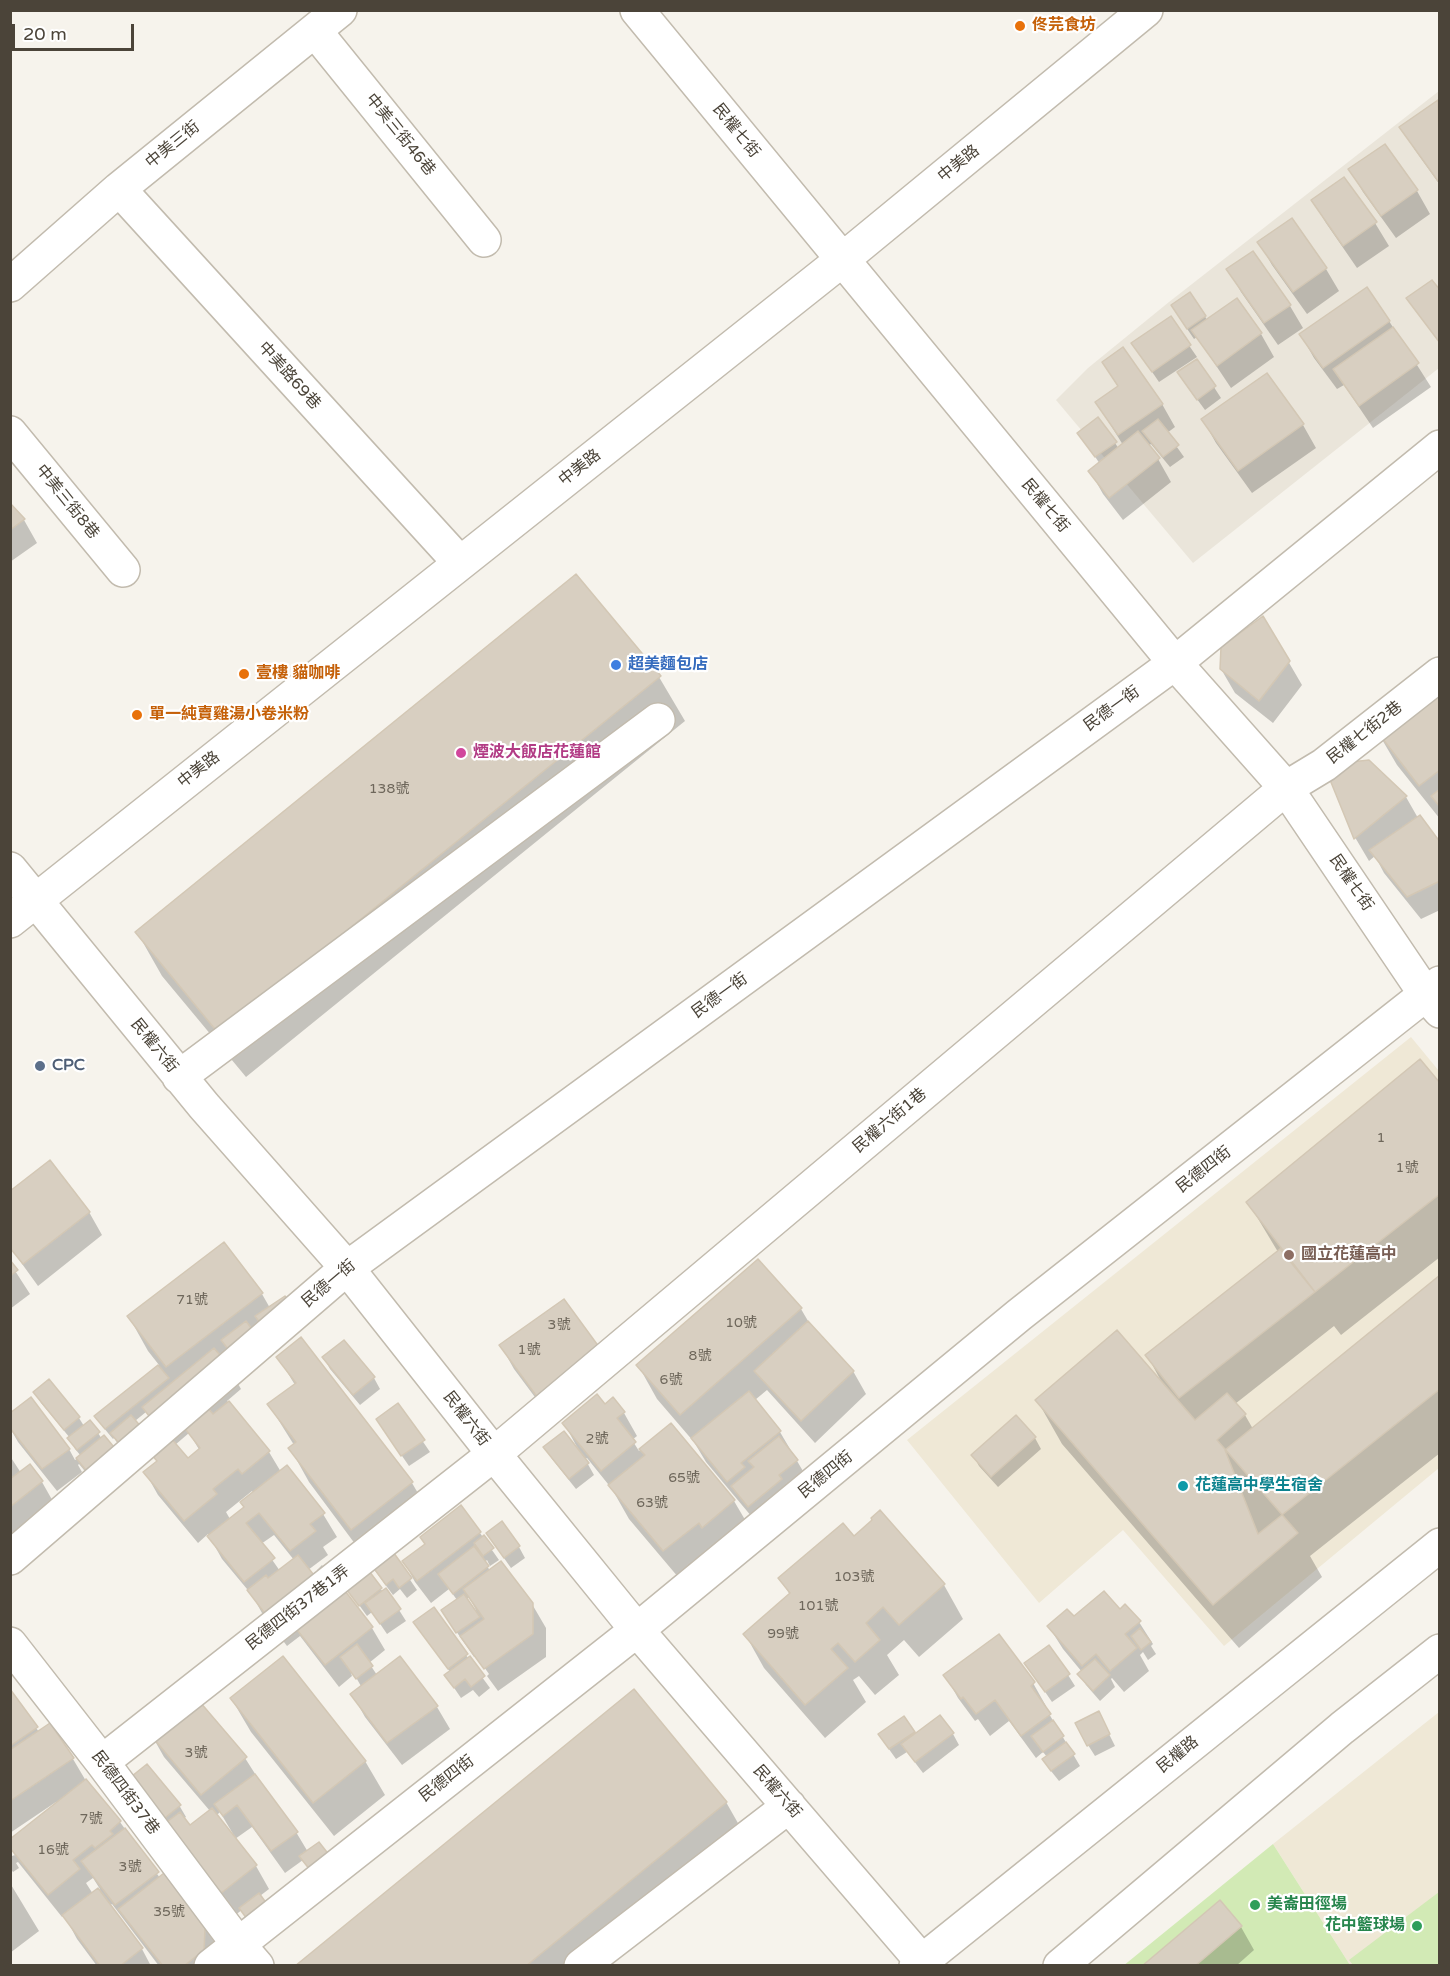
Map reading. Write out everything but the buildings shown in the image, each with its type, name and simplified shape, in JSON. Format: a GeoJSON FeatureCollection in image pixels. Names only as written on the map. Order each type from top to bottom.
{"type":"FeatureCollection","features":[{"type":"Feature","properties":{"kind":"street","name":"中美三街"},"geometry":{"type":"LineString","coordinates":[[10,285],[118,189],[340,10]]}},
{"type":"Feature","properties":{"kind":"street","name":"民權七街"},"geometry":{"type":"LineString","coordinates":[[637,10],[1176,663],[1286,788],[1435,996]]}},
{"type":"Feature","properties":{"kind":"street","name":"中美路"},"geometry":{"type":"LineString","coordinates":[[10,921],[842,260],[1146,10]]}},
{"type":"Feature","properties":{"kind":"street","name":"中美三街46巷"},"geometry":{"type":"LineString","coordinates":[[315,31],[484,240]]}},
{"type":"Feature","properties":{"kind":"street","name":"中美路69巷"},"geometry":{"type":"LineString","coordinates":[[118,189],[460,563]]}},
{"type":"Feature","properties":{"kind":"street","name":"中美三街8巷"},"geometry":{"type":"LineString","coordinates":[[10,433],[123,570]]}},
{"type":"Feature","properties":{"kind":"street","name":"民德一街"},"geometry":{"type":"LineString","coordinates":[[10,1558],[347,1268],[1176,663],[1440,447]]}},
{"type":"Feature","properties":{"kind":"street","name":"民權七街2巷"},"geometry":{"type":"LineString","coordinates":[[1286,788],[1324,765],[1440,674]]}},
{"type":"Feature","properties":{"kind":"street"},"geometry":{"type":"LineString","coordinates":[[179,1077],[658,720]]}},
{"type":"Feature","properties":{"kind":"street","name":"民權六街1巷"},"geometry":{"type":"LineString","coordinates":[[494,1454],[1286,788]]}},
{"type":"Feature","properties":{"kind":"street","name":"民權六街"},"geometry":{"type":"LineString","coordinates":[[10,869],[179,1077],[347,1268],[637,1630],[921,1964]]}},
{"type":"Feature","properties":{"kind":"street","name":"民德四街"},"geometry":{"type":"LineString","coordinates":[[211,1965],[247,1954],[1019,1316],[1435,996]]}},
{"type":"Feature","properties":{"kind":"street","name":"民德四街37巷1弄"},"geometry":{"type":"LineString","coordinates":[[102,1762],[494,1454]]}},
{"type":"Feature","properties":{"kind":"street","name":"民權路"},"geometry":{"type":"LineString","coordinates":[[921,1964],[1440,1545]]}},
{"type":"Feature","properties":{"kind":"street","name":"民德四街37巷"},"geometry":{"type":"LineString","coordinates":[[10,1644],[247,1954]]}},
{"type":"Feature","properties":{"kind":"street"},"geometry":{"type":"LineString","coordinates":[[1060,1965],[1342,1728],[1440,1651]]}},
{"type":"Feature","properties":{"kind":"street"},"geometry":{"type":"LineString","coordinates":[[581,1965],[789,1806]]}},
{"type":"Feature","properties":{"kind":"shaded area"},"geometry":{"type":"Polygon","coordinates":[[[1439,91],[1439,368],[1193,563],[1056,400],[1088,368],[1169,302],[1439,91]]]}},
{"type":"Feature","properties":{"kind":"shaded area","name":"國立花蓮高中"},"geometry":{"type":"Polygon","coordinates":[[[1411,1037],[1439,1071],[1439,1468],[1224,1646],[1123,1530],[1039,1603],[907,1440],[1411,1037]]]}},
{"type":"Feature","properties":{"kind":"shaded area"},"geometry":{"type":"Polygon","coordinates":[[[1439,1712],[1439,1965],[1350,1965],[1273,1844],[1439,1712]]]}},
{"type":"Feature","properties":{"kind":"green space","name":"美崙田徑場"},"geometry":{"type":"Polygon","coordinates":[[[1273,1844],[1350,1965],[1123,1966],[1273,1844]]]}},
{"type":"Feature","properties":{"kind":"green space","name":"花中籃球場"},"geometry":{"type":"Polygon","coordinates":[[[1439,1892],[1439,1965],[1353,1965],[1349,1960],[1439,1892]]]}},
{"type":"Feature","properties":{"kind":"place","name":"佟芫食坊"},"geometry":{"type":"Point","coordinates":[1020,26]}},
{"type":"Feature","properties":{"kind":"place","name":"超美麵包店"},"geometry":{"type":"Point","coordinates":[616,665]}},
{"type":"Feature","properties":{"kind":"place","name":"壹樓 貓咖啡"},"geometry":{"type":"Point","coordinates":[244,674]}},
{"type":"Feature","properties":{"kind":"place","name":"單一純賣雞湯小卷米粉"},"geometry":{"type":"Point","coordinates":[137,715]}},
{"type":"Feature","properties":{"kind":"place","name":"煙波大飯店花蓮館"},"geometry":{"type":"Point","coordinates":[461,753]}},
{"type":"Feature","properties":{"kind":"place","name":"CPC"},"geometry":{"type":"Point","coordinates":[40,1066]}},
{"type":"Feature","properties":{"kind":"place","name":"國立花蓮高中"},"geometry":{"type":"Point","coordinates":[1289,1255]}},
{"type":"Feature","properties":{"kind":"place","name":"花蓮高中學生宿舍"},"geometry":{"type":"Point","coordinates":[1183,1486]}},
{"type":"Feature","properties":{"kind":"place","name":"美崙田徑場"},"geometry":{"type":"Point","coordinates":[1255,1905]}},
{"type":"Feature","properties":{"kind":"place","name":"花中籃球場"},"geometry":{"type":"Point","coordinates":[1417,1926]}}]}
